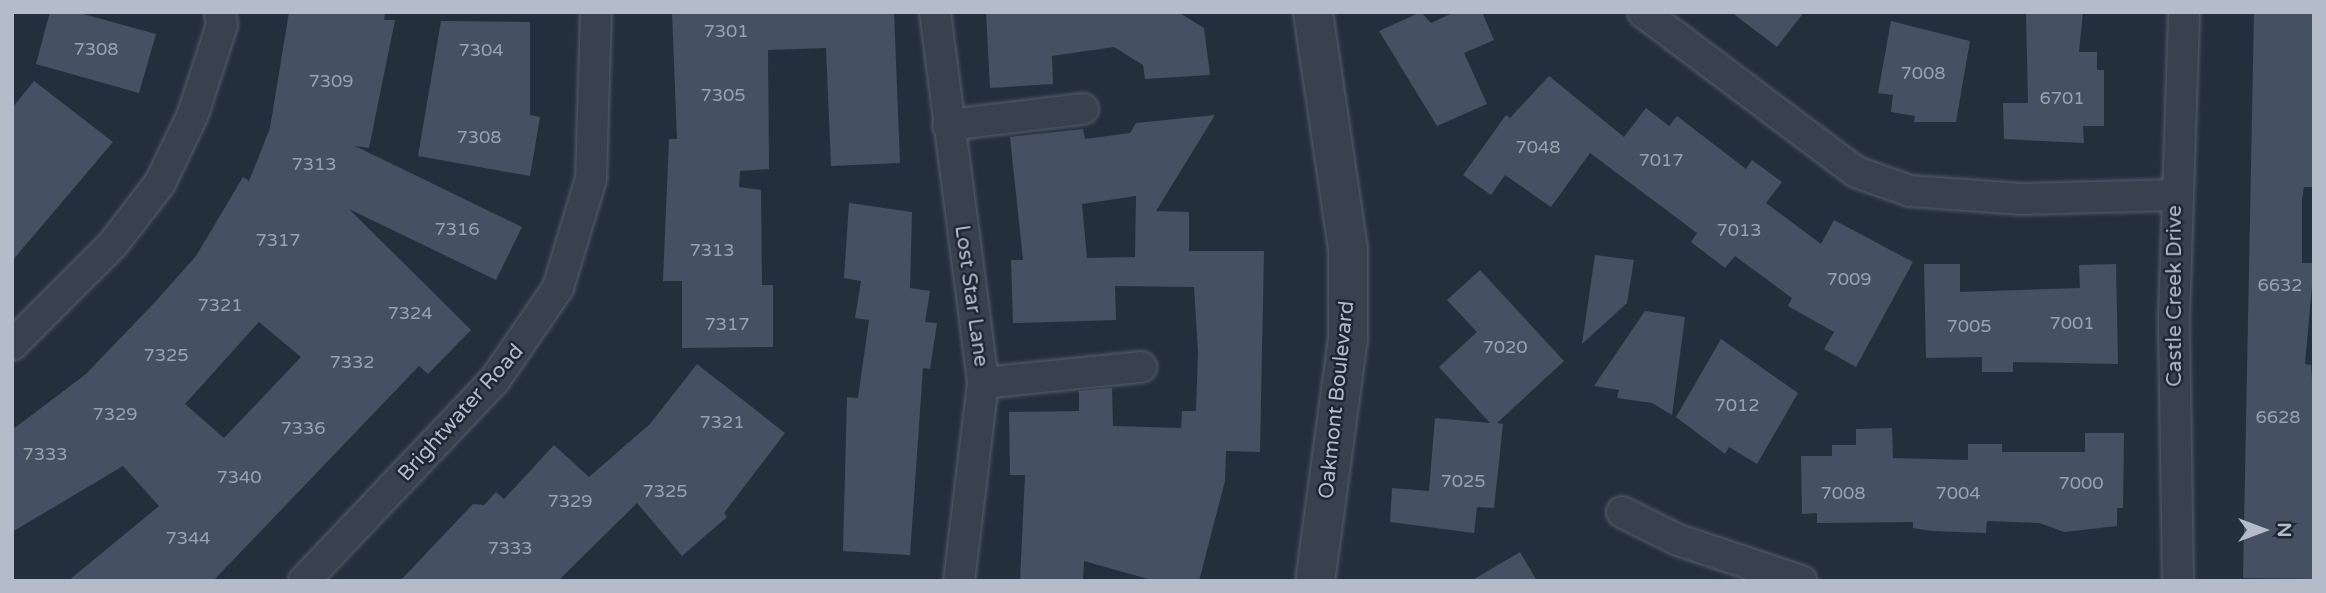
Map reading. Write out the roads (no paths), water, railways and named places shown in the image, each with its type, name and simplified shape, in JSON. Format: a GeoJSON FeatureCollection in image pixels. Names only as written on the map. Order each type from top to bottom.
{"type":"FeatureCollection","features":[{"type":"Feature","properties":{"kind":"street"},"geometry":{"type":"LineString","coordinates":[[12,345],[113,244],[160,183],[193,114],[222,25],[220,12]]}},
{"type":"Feature","properties":{"kind":"street","name":"Brightwater Road"},"geometry":{"type":"LineString","coordinates":[[304,581],[494,382],[558,288],[592,179],[596,12]]}},
{"type":"Feature","properties":{"kind":"street","name":"Lost Star Lane"},"geometry":{"type":"LineString","coordinates":[[934,12],[983,383],[959,581]]}},
{"type":"Feature","properties":{"kind":"street","name":"Oakmont Boulevard"},"geometry":{"type":"LineString","coordinates":[[1313,12],[1348,248],[1348,338],[1315,581]]}},
{"type":"Feature","properties":{"kind":"street"},"geometry":{"type":"LineString","coordinates":[[1643,12],[1866,176],[1910,191],[2022,199],[2176,195]]}},
{"type":"Feature","properties":{"kind":"street","name":"Castle Creek Drive"},"geometry":{"type":"LineString","coordinates":[[2178,581],[2176,195],[2184,12]]}},
{"type":"Feature","properties":{"kind":"street"},"geometry":{"type":"LineString","coordinates":[[948,125],[1083,109]]}},
{"type":"Feature","properties":{"kind":"street"},"geometry":{"type":"LineString","coordinates":[[983,383],[1141,367]]}},
{"type":"Feature","properties":{"kind":"street"},"geometry":{"type":"LineString","coordinates":[[1622,512],[1678,540],[1801,581]]}}]}
